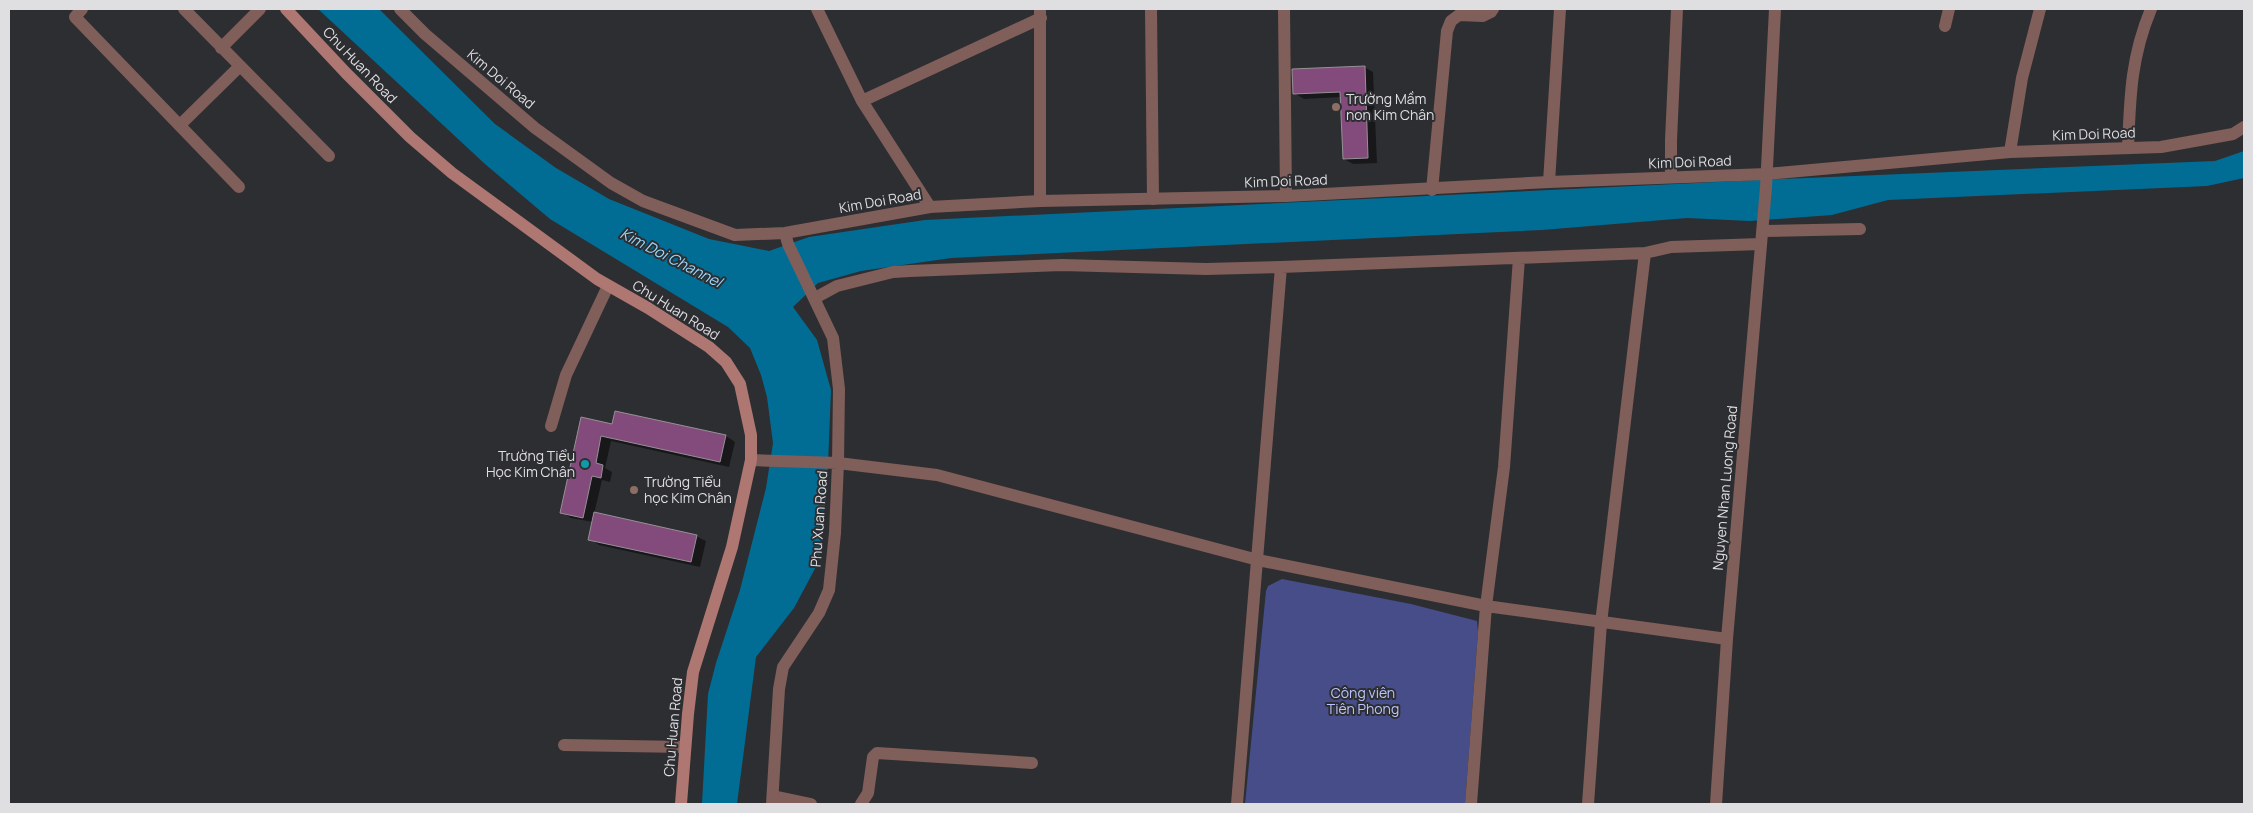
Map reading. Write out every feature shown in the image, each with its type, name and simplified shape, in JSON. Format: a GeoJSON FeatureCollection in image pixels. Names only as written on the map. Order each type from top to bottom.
{"type":"FeatureCollection","features":[{"type":"Feature","properties":{"kind":"main road","name":"Chu Huan Road"},"geometry":{"type":"LineString","coordinates":[[286,9],[358,86],[410,137],[445,167],[596,279],[688,332],[726,362],[740,384],[751,435],[751,460],[732,547],[693,672],[681,804]]}},
{"type":"Feature","properties":{"kind":"street"},"geometry":{"type":"LineString","coordinates":[[82,9],[74,16],[239,187]]}},
{"type":"Feature","properties":{"kind":"street"},"geometry":{"type":"LineString","coordinates":[[184,9],[220,48],[329,156]]}},
{"type":"Feature","properties":{"kind":"street"},"geometry":{"type":"LineString","coordinates":[[220,48],[260,9]]}},
{"type":"Feature","properties":{"kind":"street","name":"Kim Doi Road"},"geometry":{"type":"LineString","coordinates":[[400,9],[425,34],[535,128],[611,183],[643,201],[735,235],[787,238],[930,207],[1040,201],[1286,196],[1432,190],[1550,182],[1671,178],[1767,181],[2010,152],[2161,147],[2233,134],[2244,127]]}},
{"type":"Feature","properties":{"kind":"street"},"geometry":{"type":"LineString","coordinates":[[817,9],[862,100],[930,207]]}},
{"type":"Feature","properties":{"kind":"street"},"geometry":{"type":"LineString","coordinates":[[1151,9],[1153,198]]}},
{"type":"Feature","properties":{"kind":"street"},"geometry":{"type":"LineString","coordinates":[[1284,9],[1286,196]]}},
{"type":"Feature","properties":{"kind":"street"},"geometry":{"type":"LineString","coordinates":[[1432,190],[1447,31],[1451,22],[1459,15],[1484,16],[1493,9]]}},
{"type":"Feature","properties":{"kind":"street"},"geometry":{"type":"LineString","coordinates":[[1550,182],[1560,9]]}},
{"type":"Feature","properties":{"kind":"street"},"geometry":{"type":"LineString","coordinates":[[1671,178],[1677,9]]}},
{"type":"Feature","properties":{"kind":"street","name":"Nguyen Nhan Luong Road"},"geometry":{"type":"LineString","coordinates":[[1716,804],[1727,640],[1767,181],[1774,9]]}},
{"type":"Feature","properties":{"kind":"street"},"geometry":{"type":"LineString","coordinates":[[1945,26],[1949,9]]}},
{"type":"Feature","properties":{"kind":"street"},"geometry":{"type":"LineString","coordinates":[[2010,152],[2022,78],[2040,9]]}},
{"type":"Feature","properties":{"kind":"street"},"geometry":{"type":"LineString","coordinates":[[2128,148],[2131,80],[2140,36],[2151,9]]}},
{"type":"Feature","properties":{"kind":"street"},"geometry":{"type":"LineString","coordinates":[[862,100],[1040,14],[1040,201]]}},
{"type":"Feature","properties":{"kind":"street"},"geometry":{"type":"LineString","coordinates":[[180,125],[239,67]]}},
{"type":"Feature","properties":{"kind":"street"},"geometry":{"type":"LineString","coordinates":[[1763,231],[1860,229]]}},
{"type":"Feature","properties":{"kind":"street","name":"Phu Xuan Road"},"geometry":{"type":"LineString","coordinates":[[772,800],[779,689],[783,667],[819,613],[829,590],[835,533],[838,463],[839,389],[833,338],[787,238]]}},
{"type":"Feature","properties":{"kind":"street"},"geometry":{"type":"LineString","coordinates":[[816,298],[837,286],[893,272],[1062,265],[1206,269],[1281,267],[1645,253],[1671,247],[1762,244]]}},
{"type":"Feature","properties":{"kind":"street"},"geometry":{"type":"LineString","coordinates":[[1588,804],[1601,623],[1645,253]]}},
{"type":"Feature","properties":{"kind":"street"},"geometry":{"type":"LineString","coordinates":[[1471,804],[1486,606],[1504,467],[1519,258]]}},
{"type":"Feature","properties":{"kind":"street"},"geometry":{"type":"LineString","coordinates":[[1236,804],[1258,560],[1281,267]]}},
{"type":"Feature","properties":{"kind":"street"},"geometry":{"type":"LineString","coordinates":[[551,426],[566,375],[608,286]]}},
{"type":"Feature","properties":{"kind":"street"},"geometry":{"type":"LineString","coordinates":[[751,460],[838,463],[937,475],[1258,560],[1486,606],[1727,640]]}},
{"type":"Feature","properties":{"kind":"street"},"geometry":{"type":"LineString","coordinates":[[564,745],[685,747]]}},
{"type":"Feature","properties":{"kind":"street"},"geometry":{"type":"LineString","coordinates":[[860,804],[868,793],[873,757],[877,753],[1032,762]]}},
{"type":"Feature","properties":{"kind":"street"},"geometry":{"type":"LineString","coordinates":[[772,800],[811,804]]}},
{"type":"Feature","properties":{"kind":"green space","name":"Công viên Tiên Phong"},"geometry":{"type":"Polygon","coordinates":[[[1282,579],[1411,604],[1477,621],[1478,632],[1465,804],[1245,804],[1266,591],[1268,586],[1282,579]]]}},
{"type":"Feature","properties":{"kind":"water","name":"Kim Doi Channel"},"geometry":{"type":"Polygon","coordinates":[[[318,9],[379,9],[495,124],[556,168],[609,199],[709,239],[769,251],[809,237],[925,220],[1782,179],[2215,161],[2244,151],[2244,178],[2207,186],[1888,200],[1832,215],[1750,221],[1687,218],[1542,230],[951,258],[861,271],[818,283],[793,307],[817,340],[831,390],[827,489],[818,563],[794,608],[756,657],[737,804],[702,804],[708,694],[740,590],[766,488],[773,443],[767,397],[761,375],[750,348],[728,327],[550,219],[485,164],[318,9]]]}},
{"type":"Feature","properties":{"kind":"building"},"geometry":{"type":"Polygon","coordinates":[[[1365,66],[1368,158],[1343,159],[1340,92],[1293,94],[1292,69],[1365,66]]]}},
{"type":"Feature","properties":{"kind":"building","name":"Trường Tiểu Học Kim Chân"},"geometry":{"type":"Polygon","coordinates":[[[615,411],[726,435],[720,462],[601,436],[596,463],[603,465],[601,478],[592,476],[583,518],[560,513],[581,417],[612,424],[615,411]]]}},
{"type":"Feature","properties":{"kind":"building"},"geometry":{"type":"Polygon","coordinates":[[[594,512],[697,535],[691,562],[588,540],[594,512]]]}},
{"type":"Feature","properties":{"kind":"place","name":"Trường Mầm non Kim Chân"},"geometry":{"type":"Point","coordinates":[1336,107]}},
{"type":"Feature","properties":{"kind":"place","name":"Trường Tiểu Học Kim Chân"},"geometry":{"type":"Point","coordinates":[585,464]}},
{"type":"Feature","properties":{"kind":"place","name":"Trường Tiểu học Kim Chân"},"geometry":{"type":"Point","coordinates":[634,490]}}]}
